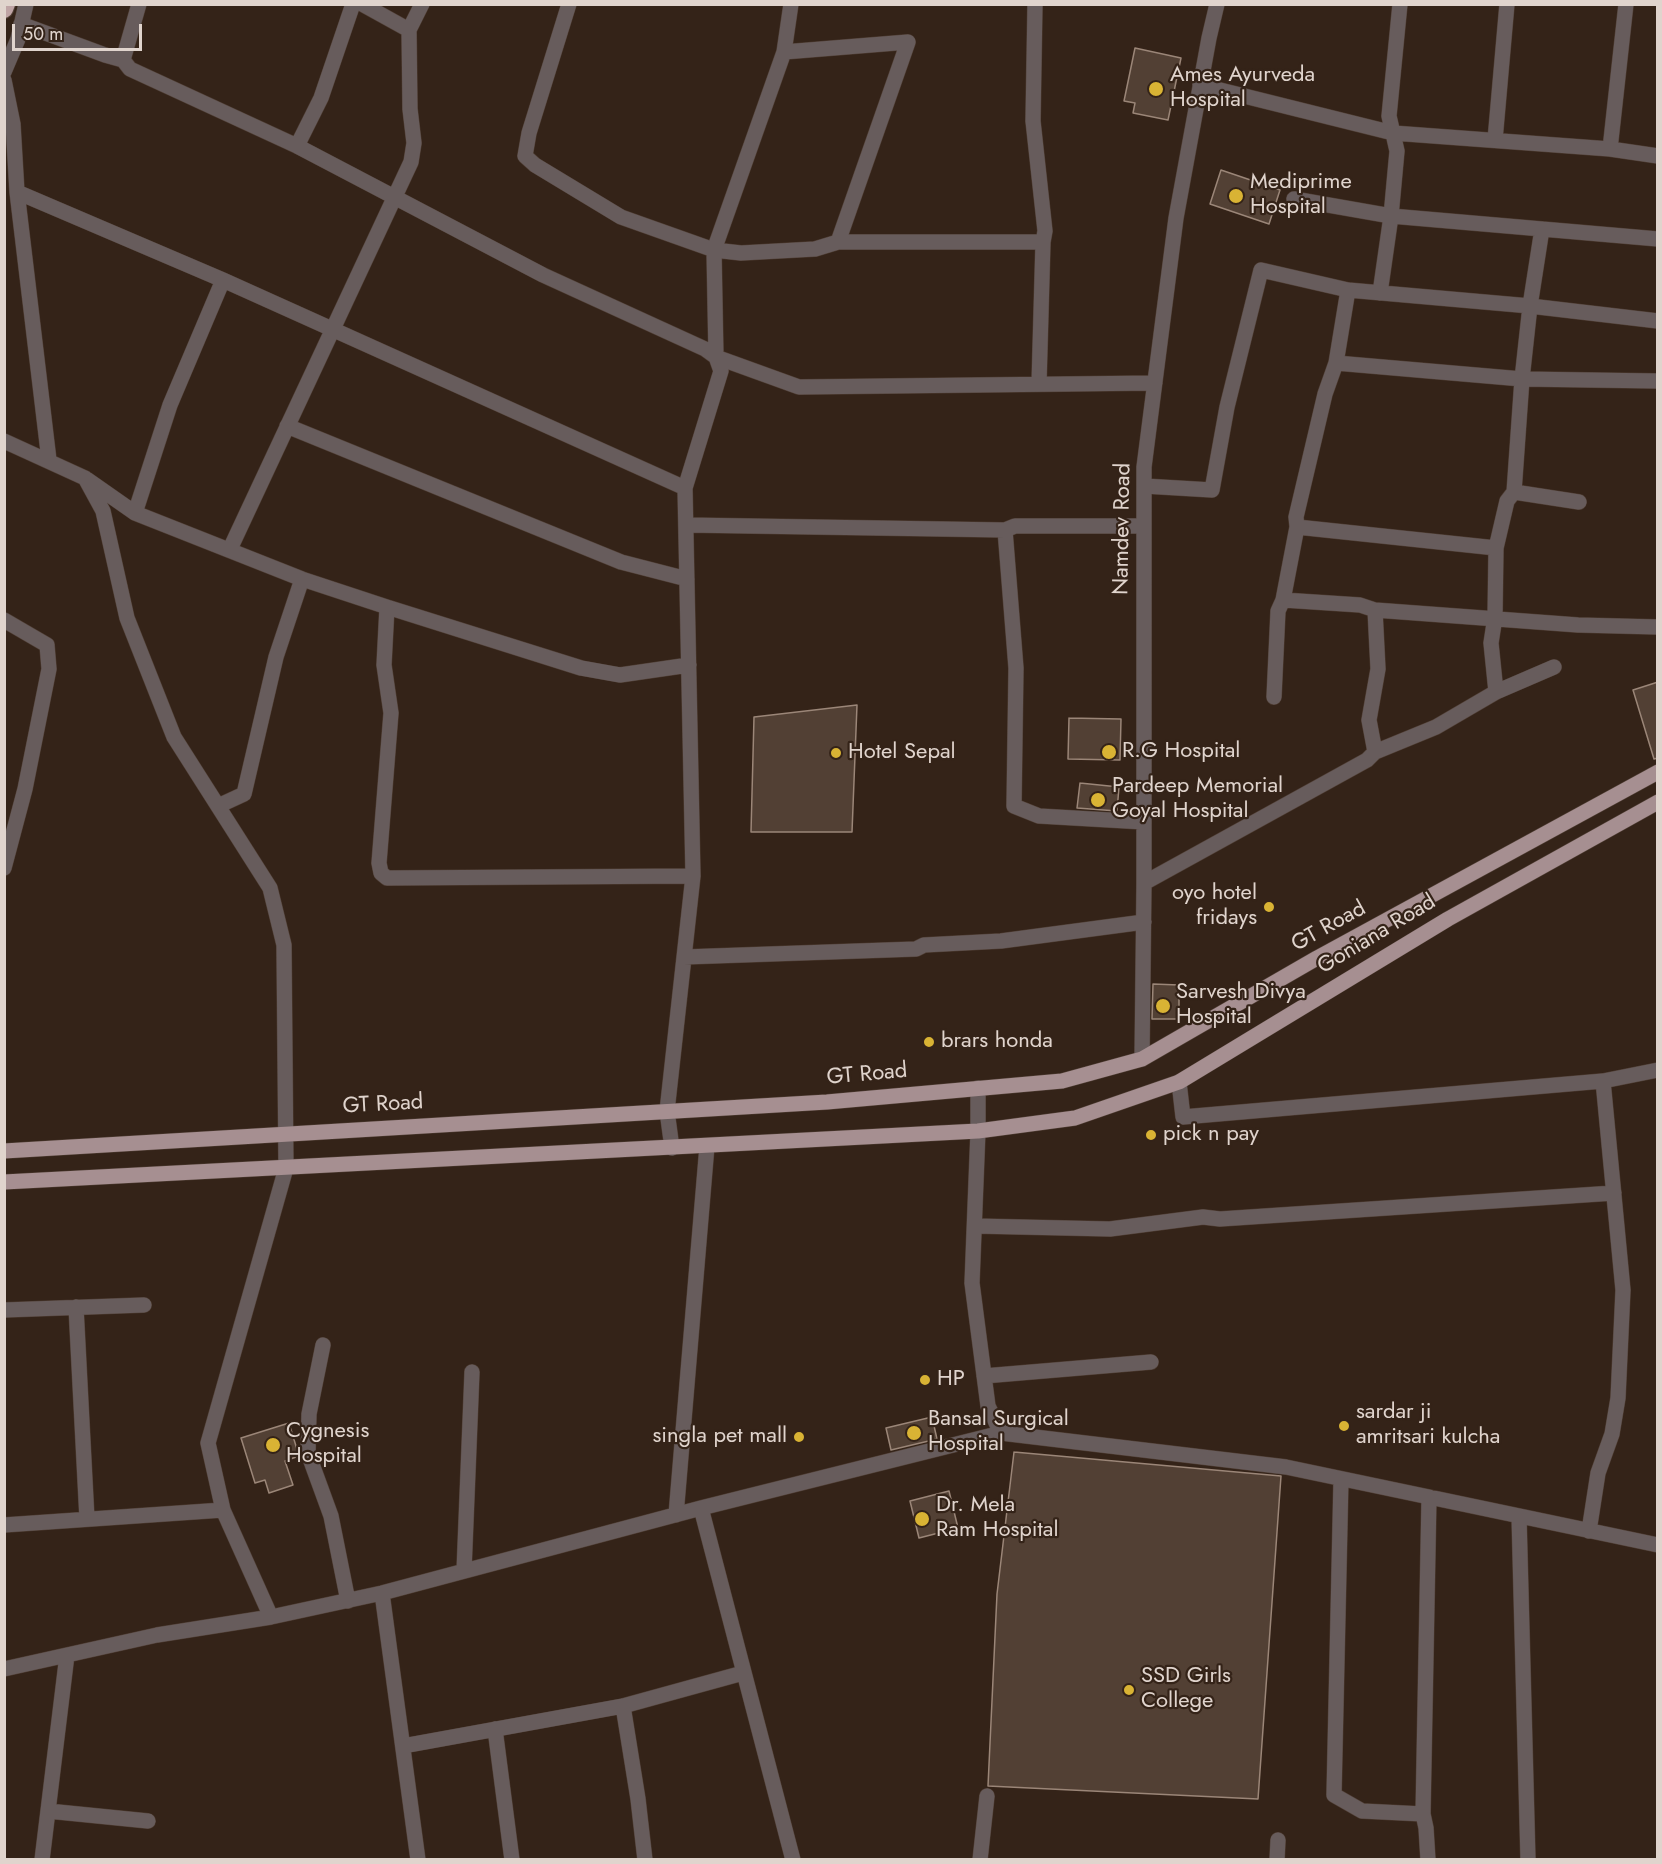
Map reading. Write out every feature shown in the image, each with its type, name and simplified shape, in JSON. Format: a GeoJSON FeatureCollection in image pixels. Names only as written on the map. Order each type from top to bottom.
{"type":"FeatureCollection","features":[{"type":"Feature","properties":{"kind":"highway"},"geometry":{"type":"LineString","coordinates":[[4,9],[6,4]]}},
{"type":"Feature","properties":{"kind":"main road","name":"GT Road"},"geometry":{"type":"LineString","coordinates":[[4,1152],[827,1102],[1062,1081],[1142,1059],[1317,958],[1658,772]]}},
{"type":"Feature","properties":{"kind":"main road","name":"Goniana Road"},"geometry":{"type":"LineString","coordinates":[[978,1131],[1075,1118],[1179,1082],[1448,919],[1658,802]]}},
{"type":"Feature","properties":{"kind":"main road"},"geometry":{"type":"LineString","coordinates":[[4,1182],[672,1149],[978,1131]]}},
{"type":"Feature","properties":{"kind":"street"},"geometry":{"type":"LineString","coordinates":[[4,72],[18,39],[26,4]]}},
{"type":"Feature","properties":{"kind":"street"},"geometry":{"type":"LineString","coordinates":[[123,60],[139,4]]}},
{"type":"Feature","properties":{"kind":"street"},"geometry":{"type":"LineString","coordinates":[[297,146],[321,98],[353,4]]}},
{"type":"Feature","properties":{"kind":"street"},"geometry":{"type":"LineString","coordinates":[[362,4],[409,30]]}},
{"type":"Feature","properties":{"kind":"street"},"geometry":{"type":"LineString","coordinates":[[230,549],[411,162],[414,152],[410,109],[409,30],[422,4]]}},
{"type":"Feature","properties":{"kind":"street"},"geometry":{"type":"LineString","coordinates":[[569,4],[529,133],[525,156],[535,165],[621,217],[714,250],[741,253],[815,249],[838,243],[1043,242]]}},
{"type":"Feature","properties":{"kind":"street"},"geometry":{"type":"LineString","coordinates":[[672,1149],[667,1111],[693,876],[685,488],[721,371],[716,357],[714,250],[784,52],[791,4]]}},
{"type":"Feature","properties":{"kind":"street"},"geometry":{"type":"LineString","coordinates":[[1035,4],[1032,122],[1045,231],[1039,384]]}},
{"type":"Feature","properties":{"kind":"street","name":"Namdev Road"},"geometry":{"type":"LineString","coordinates":[[1142,1059],[1144,467],[1176,218],[1216,4]]}},
{"type":"Feature","properties":{"kind":"street"},"geometry":{"type":"LineString","coordinates":[[1380,293],[1391,216],[1396,151],[1389,116],[1400,4]]}},
{"type":"Feature","properties":{"kind":"street"},"geometry":{"type":"LineString","coordinates":[[1495,140],[1507,4]]}},
{"type":"Feature","properties":{"kind":"street"},"geometry":{"type":"LineString","coordinates":[[1610,149],[1626,4]]}},
{"type":"Feature","properties":{"kind":"street"},"geometry":{"type":"LineString","coordinates":[[21,24],[123,60],[130,69],[297,146],[543,275],[716,357],[799,387],[1155,383]]}},
{"type":"Feature","properties":{"kind":"street"},"geometry":{"type":"LineString","coordinates":[[784,52],[908,42],[838,243]]}},
{"type":"Feature","properties":{"kind":"street"},"geometry":{"type":"LineString","coordinates":[[4,80],[13,124],[17,192],[49,460]]}},
{"type":"Feature","properties":{"kind":"street"},"geometry":{"type":"LineString","coordinates":[[1200,85],[1393,133],[1610,149],[1658,156]]}},
{"type":"Feature","properties":{"kind":"street"},"geometry":{"type":"LineString","coordinates":[[17,192],[223,280],[685,488]]}},
{"type":"Feature","properties":{"kind":"street"},"geometry":{"type":"LineString","coordinates":[[1294,199],[1391,216],[1658,239]]}},
{"type":"Feature","properties":{"kind":"street"},"geometry":{"type":"LineString","coordinates":[[1496,692],[1491,643],[1495,617],[1496,548],[1507,501],[1514,492],[1522,379],[1542,229]]}},
{"type":"Feature","properties":{"kind":"street"},"geometry":{"type":"LineString","coordinates":[[1144,486],[1212,489],[1227,407],[1261,270],[1348,290],[1530,306],[1658,321]]}},
{"type":"Feature","properties":{"kind":"street"},"geometry":{"type":"LineString","coordinates":[[135,513],[170,405],[223,280]]}},
{"type":"Feature","properties":{"kind":"street"},"geometry":{"type":"LineString","coordinates":[[1274,697],[1278,611],[1297,527],[1296,517],[1325,394],[1336,363],[1348,290]]}},
{"type":"Feature","properties":{"kind":"street"},"geometry":{"type":"LineString","coordinates":[[1336,363],[1522,379],[1658,381]]}},
{"type":"Feature","properties":{"kind":"street"},"geometry":{"type":"LineString","coordinates":[[287,426],[621,562],[687,579]]}},
{"type":"Feature","properties":{"kind":"street"},"geometry":{"type":"LineString","coordinates":[[4,441],[85,478],[135,513],[302,579],[387,607],[581,668],[620,675],[689,666]]}},
{"type":"Feature","properties":{"kind":"street"},"geometry":{"type":"LineString","coordinates":[[85,478],[103,512],[128,618],[174,737],[270,888],[284,945],[286,1168],[208,1443],[223,1510],[271,1617]]}},
{"type":"Feature","properties":{"kind":"street"},"geometry":{"type":"LineString","coordinates":[[1514,492],[1579,502]]}},
{"type":"Feature","properties":{"kind":"street"},"geometry":{"type":"LineString","coordinates":[[686,525],[1005,531],[1015,526],[1144,526]]}},
{"type":"Feature","properties":{"kind":"street"},"geometry":{"type":"LineString","coordinates":[[1297,527],[1496,548]]}},
{"type":"Feature","properties":{"kind":"street"},"geometry":{"type":"LineString","coordinates":[[1005,531],[1016,668],[1014,806],[1039,816],[1144,822]]}},
{"type":"Feature","properties":{"kind":"street"},"geometry":{"type":"LineString","coordinates":[[218,806],[244,794],[276,657],[302,579]]}},
{"type":"Feature","properties":{"kind":"street"},"geometry":{"type":"LineString","coordinates":[[1282,600],[1360,605],[1375,610],[1495,617],[1578,625],[1658,627]]}},
{"type":"Feature","properties":{"kind":"street"},"geometry":{"type":"LineString","coordinates":[[387,607],[384,665],[391,713],[379,862],[381,873],[387,878],[693,876]]}},
{"type":"Feature","properties":{"kind":"street"},"geometry":{"type":"LineString","coordinates":[[1375,610],[1378,669],[1369,720],[1375,752]]}},
{"type":"Feature","properties":{"kind":"street"},"geometry":{"type":"LineString","coordinates":[[4,620],[47,645],[49,669],[25,789],[4,868]]}},
{"type":"Feature","properties":{"kind":"street"},"geometry":{"type":"LineString","coordinates":[[1144,883],[1367,760],[1375,752],[1436,727],[1496,692],[1554,667]]}},
{"type":"Feature","properties":{"kind":"street"},"geometry":{"type":"LineString","coordinates":[[684,957],[916,949],[924,945],[1001,941],[1144,922]]}},
{"type":"Feature","properties":{"kind":"street"},"geometry":{"type":"LineString","coordinates":[[1179,1082],[1183,1117],[1603,1081],[1658,1070]]}},
{"type":"Feature","properties":{"kind":"street"},"geometry":{"type":"LineString","coordinates":[[1589,1531],[1598,1473],[1612,1434],[1618,1398],[1623,1290],[1603,1081]]}},
{"type":"Feature","properties":{"kind":"street"},"geometry":{"type":"LineString","coordinates":[[978,1088],[972,1283],[988,1406],[1001,1433]]}},
{"type":"Feature","properties":{"kind":"street"},"geometry":{"type":"LineString","coordinates":[[676,1515],[707,1146]]}},
{"type":"Feature","properties":{"kind":"street"},"geometry":{"type":"LineString","coordinates":[[975,1226],[1110,1229],[1203,1217],[1220,1219],[1614,1193]]}},
{"type":"Feature","properties":{"kind":"street"},"geometry":{"type":"LineString","coordinates":[[4,1310],[144,1305]]}},
{"type":"Feature","properties":{"kind":"street"},"geometry":{"type":"LineString","coordinates":[[76,1307],[87,1519]]}},
{"type":"Feature","properties":{"kind":"street"},"geometry":{"type":"LineString","coordinates":[[323,1345],[309,1414],[308,1453],[331,1516],[348,1601]]}},
{"type":"Feature","properties":{"kind":"street"},"geometry":{"type":"LineString","coordinates":[[984,1376],[1151,1362]]}},
{"type":"Feature","properties":{"kind":"street"},"geometry":{"type":"LineString","coordinates":[[464,1571],[472,1372]]}},
{"type":"Feature","properties":{"kind":"street"},"geometry":{"type":"LineString","coordinates":[[4,1669],[157,1635],[271,1617],[382,1593],[702,1508],[1001,1433],[1286,1467],[1658,1545]]}},
{"type":"Feature","properties":{"kind":"street"},"geometry":{"type":"LineString","coordinates":[[1341,1479],[1334,1795],[1362,1810],[1423,1814]]}},
{"type":"Feature","properties":{"kind":"street"},"geometry":{"type":"LineString","coordinates":[[1428,1860],[1423,1814],[1429,1497]]}},
{"type":"Feature","properties":{"kind":"street"},"geometry":{"type":"LineString","coordinates":[[702,1508],[793,1860]]}},
{"type":"Feature","properties":{"kind":"street"},"geometry":{"type":"LineString","coordinates":[[4,1525],[223,1510]]}},
{"type":"Feature","properties":{"kind":"street"},"geometry":{"type":"LineString","coordinates":[[1519,1516],[1528,1860]]}},
{"type":"Feature","properties":{"kind":"street"},"geometry":{"type":"LineString","coordinates":[[382,1593],[418,1860]]}},
{"type":"Feature","properties":{"kind":"street"},"geometry":{"type":"LineString","coordinates":[[42,1860],[67,1655]]}},
{"type":"Feature","properties":{"kind":"street"},"geometry":{"type":"LineString","coordinates":[[403,1746],[624,1706],[743,1673]]}},
{"type":"Feature","properties":{"kind":"street"},"geometry":{"type":"LineString","coordinates":[[624,1706],[645,1860]]}},
{"type":"Feature","properties":{"kind":"street"},"geometry":{"type":"LineString","coordinates":[[495,1729],[512,1860]]}},
{"type":"Feature","properties":{"kind":"street"},"geometry":{"type":"LineString","coordinates":[[980,1860],[987,1796]]}},
{"type":"Feature","properties":{"kind":"street"},"geometry":{"type":"LineString","coordinates":[[48,1810],[148,1821]]}},
{"type":"Feature","properties":{"kind":"street"},"geometry":{"type":"LineString","coordinates":[[1277,1860],[1278,1840]]}},
{"type":"Feature","properties":{"kind":"building"},"geometry":{"type":"Polygon","coordinates":[[[1135,48],[1181,58],[1168,120],[1133,113],[1135,103],[1124,101],[1135,48]]]}},
{"type":"Feature","properties":{"kind":"building"},"geometry":{"type":"Polygon","coordinates":[[[1221,170],[1280,190],[1269,224],[1210,204],[1221,170]]]}},
{"type":"Feature","properties":{"kind":"building"},"geometry":{"type":"Polygon","coordinates":[[[1658,682],[1658,758],[1654,759],[1633,690],[1658,682]]]}},
{"type":"Feature","properties":{"kind":"building"},"geometry":{"type":"Polygon","coordinates":[[[857,705],[852,832],[751,832],[754,717],[857,705]]]}},
{"type":"Feature","properties":{"kind":"building"},"geometry":{"type":"Polygon","coordinates":[[[1069,718],[1121,719],[1120,760],[1068,759],[1069,718]]]}},
{"type":"Feature","properties":{"kind":"building"},"geometry":{"type":"Polygon","coordinates":[[[1080,783],[1119,787],[1117,811],[1077,808],[1080,783]]]}},
{"type":"Feature","properties":{"kind":"building"},"geometry":{"type":"Polygon","coordinates":[[[1153,984],[1179,985],[1179,1019],[1152,1019],[1153,984]]]}},
{"type":"Feature","properties":{"kind":"building"},"geometry":{"type":"Polygon","coordinates":[[[932,1417],[937,1439],[891,1450],[886,1428],[932,1417]]]}},
{"type":"Feature","properties":{"kind":"building"},"geometry":{"type":"Polygon","coordinates":[[[289,1423],[299,1456],[285,1461],[293,1485],[269,1493],[265,1480],[255,1483],[241,1438],[289,1423]]]}},
{"type":"Feature","properties":{"kind":"building","name":"SSD Girls College"},"geometry":{"type":"Polygon","coordinates":[[[1014,1452],[1281,1476],[1258,1799],[988,1786],[997,1594],[1014,1452]]]}},
{"type":"Feature","properties":{"kind":"building"},"geometry":{"type":"Polygon","coordinates":[[[949,1491],[958,1528],[919,1538],[910,1501],[949,1491]]]}},
{"type":"Feature","properties":{"kind":"place","name":"Ames Ayurveda Hospital"},"geometry":{"type":"Point","coordinates":[1156,89]}},
{"type":"Feature","properties":{"kind":"place","name":"Mediprime Hospital"},"geometry":{"type":"Point","coordinates":[1236,196]}},
{"type":"Feature","properties":{"kind":"place","name":"R.G Hospital"},"geometry":{"type":"Point","coordinates":[1109,752]}},
{"type":"Feature","properties":{"kind":"place","name":"Hotel Sepal"},"geometry":{"type":"Point","coordinates":[836,753]}},
{"type":"Feature","properties":{"kind":"place","name":"Pardeep Memorial Goyal Hospital"},"geometry":{"type":"Point","coordinates":[1098,800]}},
{"type":"Feature","properties":{"kind":"place","name":"oyo hotel fridays"},"geometry":{"type":"Point","coordinates":[1269,907]}},
{"type":"Feature","properties":{"kind":"place","name":"Sarvesh Divya Hospital"},"geometry":{"type":"Point","coordinates":[1163,1006]}},
{"type":"Feature","properties":{"kind":"place","name":"brars honda"},"geometry":{"type":"Point","coordinates":[929,1042]}},
{"type":"Feature","properties":{"kind":"place","name":"pick n pay"},"geometry":{"type":"Point","coordinates":[1151,1135]}},
{"type":"Feature","properties":{"kind":"place","name":"HP"},"geometry":{"type":"Point","coordinates":[925,1380]}},
{"type":"Feature","properties":{"kind":"place","name":"sardar ji amritsari kulcha"},"geometry":{"type":"Point","coordinates":[1344,1426]}},
{"type":"Feature","properties":{"kind":"place","name":"Bansal Surgical Hospital"},"geometry":{"type":"Point","coordinates":[914,1433]}},
{"type":"Feature","properties":{"kind":"place","name":"singla pet mall"},"geometry":{"type":"Point","coordinates":[799,1437]}},
{"type":"Feature","properties":{"kind":"place","name":"Cygnesis Hospital"},"geometry":{"type":"Point","coordinates":[273,1445]}},
{"type":"Feature","properties":{"kind":"place","name":"Dr. Mela Ram Hospital"},"geometry":{"type":"Point","coordinates":[922,1519]}},
{"type":"Feature","properties":{"kind":"place","name":"SSD Girls College"},"geometry":{"type":"Point","coordinates":[1129,1690]}}]}
